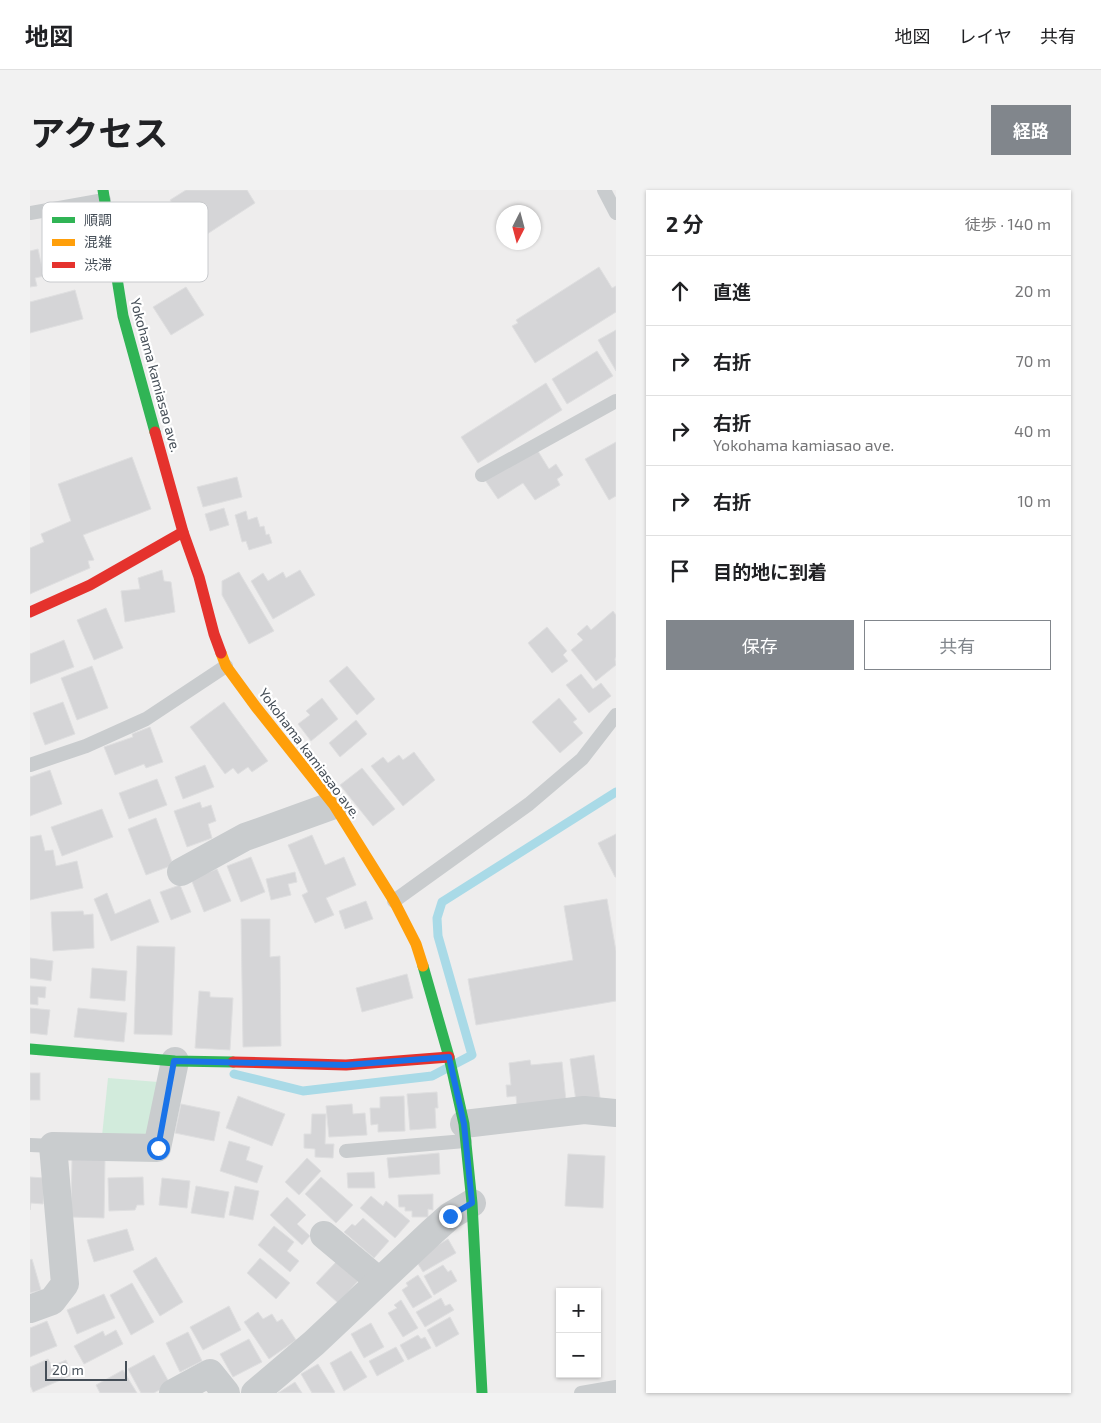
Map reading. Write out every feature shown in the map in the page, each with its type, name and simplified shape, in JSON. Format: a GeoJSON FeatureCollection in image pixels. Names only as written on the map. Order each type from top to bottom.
{"type":"FeatureCollection","features":[{"type":"Feature","properties":{"kind":"main road","name":"Yokohama kamiasao ave."},"geometry":{"type":"LineString","coordinates":[[118,282],[124,316],[183,532],[199,577],[214,634],[226,666],[334,805],[394,901],[416,944],[434,997],[465,1132],[472,1203],[482,1393]]}},
{"type":"Feature","properties":{"kind":"main road"},"geometry":{"type":"LineString","coordinates":[[30,612],[90,585],[183,532]]}},
{"type":"Feature","properties":{"kind":"main road"},"geometry":{"type":"LineString","coordinates":[[30,1049],[174,1061],[346,1065],[450,1060]]}},
{"type":"Feature","properties":{"kind":"street"},"geometry":{"type":"LineString","coordinates":[[181,872],[245,837],[334,805]]}},
{"type":"Feature","properties":{"kind":"street"},"geometry":{"type":"LineString","coordinates":[[30,1309],[52,1301],[65,1284],[41,1145],[158,1148],[174,1061]]}},
{"type":"Feature","properties":{"kind":"street"},"geometry":{"type":"LineString","coordinates":[[465,1132],[584,1110],[616,1112]]}},
{"type":"Feature","properties":{"kind":"street"},"geometry":{"type":"LineString","coordinates":[[255,1393],[314,1343],[450,1216],[472,1203]]}},
{"type":"Feature","properties":{"kind":"street"},"geometry":{"type":"LineString","coordinates":[[324,1234],[379,1281]]}},
{"type":"Feature","properties":{"kind":"street"},"geometry":{"type":"LineString","coordinates":[[173,1393],[210,1373],[226,1393]]}},
{"type":"Feature","properties":{"kind":"lane"},"geometry":{"type":"LineString","coordinates":[[604,190],[616,213]]}},
{"type":"Feature","properties":{"kind":"lane"},"geometry":{"type":"LineString","coordinates":[[75,202],[104,195]]}},
{"type":"Feature","properties":{"kind":"lane"},"geometry":{"type":"LineString","coordinates":[[482,475],[616,401]]}},
{"type":"Feature","properties":{"kind":"lane"},"geometry":{"type":"LineString","coordinates":[[30,766],[86,746],[146,719],[226,666]]}},
{"type":"Feature","properties":{"kind":"lane"},"geometry":{"type":"LineString","coordinates":[[394,901],[530,804],[582,759],[616,715]]}},
{"type":"Feature","properties":{"kind":"lane"},"geometry":{"type":"LineString","coordinates":[[346,1151],[465,1132]]}},
{"type":"Feature","properties":{"kind":"lane"},"geometry":{"type":"LineString","coordinates":[[581,1393],[616,1387]]}},
{"type":"Feature","properties":{"kind":"green space"},"geometry":{"type":"Polygon","coordinates":[[[108,1078],[158,1082],[150,1138],[102,1136],[108,1078]]]}},
{"type":"Feature","properties":{"kind":"building"},"geometry":{"type":"Polygon","coordinates":[[[186,190],[247,190],[255,203],[208,233],[208,202],[171,202],[170,200],[186,190]]]}},
{"type":"Feature","properties":{"kind":"building"},"geometry":{"type":"Polygon","coordinates":[[[38,249],[42,276],[35,278],[37,286],[30,287],[30,251],[38,249]]]}},
{"type":"Feature","properties":{"kind":"building"},"geometry":{"type":"Polygon","coordinates":[[[599,267],[612,288],[616,286],[616,312],[535,363],[512,326],[518,323],[516,320],[599,267]]]}},
{"type":"Feature","properties":{"kind":"building"},"geometry":{"type":"Polygon","coordinates":[[[186,287],[204,315],[171,335],[153,307],[186,287]]]}},
{"type":"Feature","properties":{"kind":"building"},"geometry":{"type":"Polygon","coordinates":[[[75,290],[83,319],[30,333],[30,302],[75,290]]]}},
{"type":"Feature","properties":{"kind":"building"},"geometry":{"type":"Polygon","coordinates":[[[616,330],[616,371],[598,340],[616,330]]]}},
{"type":"Feature","properties":{"kind":"building"},"geometry":{"type":"Polygon","coordinates":[[[597,351],[613,376],[567,404],[552,379],[597,351]]]}},
{"type":"Feature","properties":{"kind":"building"},"geometry":{"type":"Polygon","coordinates":[[[546,383],[562,410],[478,463],[461,437],[546,383]]]}},
{"type":"Feature","properties":{"kind":"building"},"geometry":{"type":"Polygon","coordinates":[[[616,442],[616,496],[609,500],[585,459],[616,442]]]}},
{"type":"Feature","properties":{"kind":"building"},"geometry":{"type":"Polygon","coordinates":[[[536,448],[549,469],[556,464],[563,475],[557,479],[560,485],[535,500],[523,483],[498,499],[485,480],[536,448]]]}},
{"type":"Feature","properties":{"kind":"building"},"geometry":{"type":"Polygon","coordinates":[[[132,457],[151,509],[83,535],[94,560],[88,561],[90,568],[30,594],[30,548],[44,542],[41,534],[71,521],[58,484],[132,457]]]}},
{"type":"Feature","properties":{"kind":"building"},"geometry":{"type":"Polygon","coordinates":[[[237,477],[242,497],[203,507],[197,487],[237,477]]]}},
{"type":"Feature","properties":{"kind":"building"},"geometry":{"type":"Polygon","coordinates":[[[224,508],[229,525],[210,531],[205,514],[224,508]]]}},
{"type":"Feature","properties":{"kind":"building"},"geometry":{"type":"Polygon","coordinates":[[[246,511],[248,520],[257,517],[260,527],[264,526],[266,535],[269,534],[272,543],[249,550],[246,541],[242,542],[235,515],[246,511]]]}},
{"type":"Feature","properties":{"kind":"building"},"geometry":{"type":"Polygon","coordinates":[[[162,570],[164,581],[171,582],[175,612],[125,622],[121,591],[140,589],[138,578],[162,570]]]}},
{"type":"Feature","properties":{"kind":"building"},"geometry":{"type":"Polygon","coordinates":[[[300,570],[315,595],[273,619],[251,581],[263,573],[268,581],[283,572],[286,578],[300,570]]]}},
{"type":"Feature","properties":{"kind":"building"},"geometry":{"type":"Polygon","coordinates":[[[239,572],[274,631],[249,644],[222,595],[222,581],[239,572]]]}},
{"type":"Feature","properties":{"kind":"building"},"geometry":{"type":"Polygon","coordinates":[[[106,608],[123,648],[94,660],[77,620],[106,608]]]}},
{"type":"Feature","properties":{"kind":"building"},"geometry":{"type":"Polygon","coordinates":[[[613,611],[616,615],[616,665],[596,681],[571,650],[583,640],[577,634],[587,625],[591,630],[613,611]]]}},
{"type":"Feature","properties":{"kind":"building"},"geometry":{"type":"Polygon","coordinates":[[[547,627],[567,651],[563,655],[568,661],[552,673],[528,643],[547,627]]]}},
{"type":"Feature","properties":{"kind":"building"},"geometry":{"type":"Polygon","coordinates":[[[64,640],[74,667],[30,684],[30,654],[64,640]]]}},
{"type":"Feature","properties":{"kind":"building"},"geometry":{"type":"Polygon","coordinates":[[[92,666],[108,708],[77,720],[61,678],[92,666]]]}},
{"type":"Feature","properties":{"kind":"building"},"geometry":{"type":"Polygon","coordinates":[[[347,666],[375,699],[357,715],[329,681],[347,666]]]}},
{"type":"Feature","properties":{"kind":"building"},"geometry":{"type":"Polygon","coordinates":[[[581,674],[593,689],[601,683],[611,696],[589,713],[566,685],[581,674]]]}},
{"type":"Feature","properties":{"kind":"building"},"geometry":{"type":"Polygon","coordinates":[[[322,698],[338,719],[311,741],[298,724],[310,715],[306,711],[322,698]]]}},
{"type":"Feature","properties":{"kind":"building"},"geometry":{"type":"Polygon","coordinates":[[[559,698],[577,719],[573,722],[583,733],[560,753],[532,722],[559,698]]]}},
{"type":"Feature","properties":{"kind":"building"},"geometry":{"type":"Polygon","coordinates":[[[63,702],[75,734],[45,745],[33,713],[63,702]]]}},
{"type":"Feature","properties":{"kind":"building"},"geometry":{"type":"Polygon","coordinates":[[[224,702],[268,761],[252,772],[248,767],[238,774],[233,768],[225,774],[190,727],[224,702]]]}},
{"type":"Feature","properties":{"kind":"building"},"geometry":{"type":"Polygon","coordinates":[[[356,720],[367,734],[340,757],[329,743],[356,720]]]}},
{"type":"Feature","properties":{"kind":"building"},"geometry":{"type":"Polygon","coordinates":[[[150,727],[163,762],[146,768],[144,764],[115,775],[104,747],[133,737],[132,734],[150,727]]]}},
{"type":"Feature","properties":{"kind":"building"},"geometry":{"type":"Polygon","coordinates":[[[414,752],[435,780],[403,806],[371,766],[383,757],[388,763],[399,755],[403,760],[414,752]]]}},
{"type":"Feature","properties":{"kind":"building"},"geometry":{"type":"Polygon","coordinates":[[[205,765],[214,787],[183,799],[175,777],[205,765]]]}},
{"type":"Feature","properties":{"kind":"building"},"geometry":{"type":"Polygon","coordinates":[[[362,768],[395,809],[373,826],[340,785],[362,768]]]}},
{"type":"Feature","properties":{"kind":"building"},"geometry":{"type":"Polygon","coordinates":[[[50,770],[62,804],[30,816],[30,777],[50,770]]]}},
{"type":"Feature","properties":{"kind":"building"},"geometry":{"type":"Polygon","coordinates":[[[157,779],[167,805],[129,819],[119,793],[157,779]]]}},
{"type":"Feature","properties":{"kind":"building"},"geometry":{"type":"Polygon","coordinates":[[[200,802],[202,808],[211,805],[216,821],[208,824],[212,838],[187,847],[174,811],[200,802]]]}},
{"type":"Feature","properties":{"kind":"building"},"geometry":{"type":"Polygon","coordinates":[[[102,809],[113,837],[62,856],[51,827],[102,809]]]}},
{"type":"Feature","properties":{"kind":"building"},"geometry":{"type":"Polygon","coordinates":[[[156,818],[173,865],[146,875],[128,829],[156,818]]]}},
{"type":"Feature","properties":{"kind":"building"},"geometry":{"type":"Polygon","coordinates":[[[616,834],[616,877],[615,877],[598,843],[616,834]]]}},
{"type":"Feature","properties":{"kind":"building"},"geometry":{"type":"Polygon","coordinates":[[[41,835],[45,851],[53,850],[56,866],[77,861],[83,888],[30,900],[30,837],[41,835]]]}},
{"type":"Feature","properties":{"kind":"building"},"geometry":{"type":"Polygon","coordinates":[[[312,835],[325,865],[344,857],[356,885],[326,898],[334,915],[315,923],[302,895],[308,892],[288,845],[312,835]]]}},
{"type":"Feature","properties":{"kind":"building"},"geometry":{"type":"Polygon","coordinates":[[[251,857],[265,892],[241,902],[227,866],[251,857]]]}},
{"type":"Feature","properties":{"kind":"building"},"geometry":{"type":"Polygon","coordinates":[[[217,869],[231,901],[204,912],[191,879],[217,869]]]}},
{"type":"Feature","properties":{"kind":"building"},"geometry":{"type":"Polygon","coordinates":[[[295,872],[297,882],[288,884],[291,895],[271,900],[266,879],[295,872]]]}},
{"type":"Feature","properties":{"kind":"building"},"geometry":{"type":"Polygon","coordinates":[[[180,885],[191,912],[171,920],[160,892],[180,885]]]}},
{"type":"Feature","properties":{"kind":"building"},"geometry":{"type":"Polygon","coordinates":[[[107,893],[115,914],[150,899],[159,922],[111,941],[94,899],[107,893]]]}},
{"type":"Feature","properties":{"kind":"building"},"geometry":{"type":"Polygon","coordinates":[[[607,899],[616,951],[616,1001],[476,1025],[468,979],[573,960],[564,906],[607,899]]]}},
{"type":"Feature","properties":{"kind":"building"},"geometry":{"type":"Polygon","coordinates":[[[366,901],[373,919],[345,929],[339,911],[366,901]]]}},
{"type":"Feature","properties":{"kind":"building"},"geometry":{"type":"Polygon","coordinates":[[[83,911],[84,915],[93,914],[94,948],[53,951],[51,912],[83,911]]]}},
{"type":"Feature","properties":{"kind":"building"},"geometry":{"type":"Polygon","coordinates":[[[241,919],[270,919],[270,957],[280,956],[281,1046],[243,1047],[241,919]]]}},
{"type":"Feature","properties":{"kind":"building"},"geometry":{"type":"Polygon","coordinates":[[[137,946],[175,947],[172,1035],[134,1034],[137,946]]]}},
{"type":"Feature","properties":{"kind":"building"},"geometry":{"type":"Polygon","coordinates":[[[30,958],[53,961],[51,981],[30,978],[30,958]]]}},
{"type":"Feature","properties":{"kind":"building"},"geometry":{"type":"Polygon","coordinates":[[[92,968],[127,971],[125,1001],[90,998],[92,968]]]}},
{"type":"Feature","properties":{"kind":"building"},"geometry":{"type":"Polygon","coordinates":[[[407,974],[413,998],[362,1012],[356,988],[407,974]]]}},
{"type":"Feature","properties":{"kind":"building"},"geometry":{"type":"Polygon","coordinates":[[[30,986],[46,987],[45,998],[38,997],[38,1005],[30,1004],[30,986]]]}},
{"type":"Feature","properties":{"kind":"building"},"geometry":{"type":"Polygon","coordinates":[[[199,991],[210,992],[210,997],[233,998],[230,1050],[195,1048],[199,991]]]}},
{"type":"Feature","properties":{"kind":"building"},"geometry":{"type":"Polygon","coordinates":[[[30,1008],[50,1010],[47,1035],[30,1033],[30,1008]]]}},
{"type":"Feature","properties":{"kind":"building"},"geometry":{"type":"Polygon","coordinates":[[[78,1008],[127,1013],[124,1042],[74,1037],[78,1008]]]}},
{"type":"Feature","properties":{"kind":"building"},"geometry":{"type":"Polygon","coordinates":[[[594,1055],[600,1098],[576,1101],[570,1059],[594,1055]]]}},
{"type":"Feature","properties":{"kind":"building"},"geometry":{"type":"Polygon","coordinates":[[[530,1060],[531,1065],[562,1062],[566,1101],[517,1106],[516,1096],[507,1097],[506,1085],[511,1085],[509,1063],[530,1060]]]}},
{"type":"Feature","properties":{"kind":"building"},"geometry":{"type":"Polygon","coordinates":[[[30,1073],[40,1073],[40,1100],[30,1100],[30,1073]]]}},
{"type":"Feature","properties":{"kind":"building"},"geometry":{"type":"Polygon","coordinates":[[[437,1092],[438,1108],[435,1108],[436,1128],[410,1130],[407,1094],[437,1092]]]}},
{"type":"Feature","properties":{"kind":"building"},"geometry":{"type":"Polygon","coordinates":[[[238,1096],[285,1114],[272,1146],[226,1128],[238,1096]]]}},
{"type":"Feature","properties":{"kind":"building"},"geometry":{"type":"Polygon","coordinates":[[[404,1096],[405,1131],[378,1132],[378,1124],[371,1125],[370,1108],[380,1108],[380,1097],[404,1096]]]}},
{"type":"Feature","properties":{"kind":"building"},"geometry":{"type":"Polygon","coordinates":[[[181,1104],[220,1112],[214,1141],[175,1133],[181,1104]]]}},
{"type":"Feature","properties":{"kind":"building"},"geometry":{"type":"Polygon","coordinates":[[[352,1104],[353,1114],[365,1113],[367,1135],[329,1137],[326,1106],[352,1104]]]}},
{"type":"Feature","properties":{"kind":"building"},"geometry":{"type":"Polygon","coordinates":[[[312,1114],[326,1114],[325,1144],[334,1144],[333,1158],[315,1157],[315,1149],[304,1148],[304,1134],[311,1134],[312,1114]]]}},
{"type":"Feature","properties":{"kind":"building"},"geometry":{"type":"Polygon","coordinates":[[[229,1141],[250,1147],[246,1160],[263,1166],[257,1183],[220,1171],[229,1141]]]}},
{"type":"Feature","properties":{"kind":"building"},"geometry":{"type":"Polygon","coordinates":[[[439,1153],[440,1174],[389,1178],[387,1158],[439,1153]]]}},
{"type":"Feature","properties":{"kind":"building"},"geometry":{"type":"Polygon","coordinates":[[[568,1154],[605,1156],[603,1208],[565,1206],[568,1154]]]}},
{"type":"Feature","properties":{"kind":"building"},"geometry":{"type":"Polygon","coordinates":[[[307,1158],[321,1171],[299,1195],[285,1182],[307,1158]]]}},
{"type":"Feature","properties":{"kind":"building"},"geometry":{"type":"Polygon","coordinates":[[[72,1159],[105,1159],[104,1218],[71,1217],[72,1159]]]}},
{"type":"Feature","properties":{"kind":"building"},"geometry":{"type":"Polygon","coordinates":[[[374,1172],[375,1188],[348,1188],[347,1173],[374,1172]]]}},
{"type":"Feature","properties":{"kind":"building"},"geometry":{"type":"Polygon","coordinates":[[[30,1177],[45,1178],[43,1204],[31,1203],[30,1210],[30,1177]]]}},
{"type":"Feature","properties":{"kind":"building"},"geometry":{"type":"Polygon","coordinates":[[[143,1177],[144,1205],[137,1205],[135,1210],[109,1211],[108,1178],[143,1177]]]}},
{"type":"Feature","properties":{"kind":"building"},"geometry":{"type":"Polygon","coordinates":[[[321,1177],[353,1205],[336,1223],[305,1194],[321,1177]]]}},
{"type":"Feature","properties":{"kind":"building"},"geometry":{"type":"Polygon","coordinates":[[[162,1178],[190,1181],[187,1208],[159,1205],[162,1178]]]}},
{"type":"Feature","properties":{"kind":"building"},"geometry":{"type":"Polygon","coordinates":[[[196,1186],[229,1192],[224,1218],[191,1213],[196,1186]]]}},
{"type":"Feature","properties":{"kind":"building"},"geometry":{"type":"Polygon","coordinates":[[[235,1186],[259,1191],[253,1220],[229,1215],[235,1186]]]}},
{"type":"Feature","properties":{"kind":"building"},"geometry":{"type":"Polygon","coordinates":[[[433,1194],[433,1210],[428,1209],[428,1217],[412,1217],[412,1211],[405,1211],[405,1207],[399,1207],[398,1195],[433,1194]]]}},
{"type":"Feature","properties":{"kind":"building"},"geometry":{"type":"Polygon","coordinates":[[[371,1196],[383,1206],[386,1201],[410,1221],[395,1238],[360,1208],[371,1196]]]}},
{"type":"Feature","properties":{"kind":"building"},"geometry":{"type":"Polygon","coordinates":[[[287,1197],[306,1215],[297,1224],[310,1236],[302,1245],[270,1215],[287,1197]]]}},
{"type":"Feature","properties":{"kind":"building"},"geometry":{"type":"Polygon","coordinates":[[[363,1218],[389,1241],[374,1258],[344,1232],[352,1224],[355,1226],[363,1218]]]}},
{"type":"Feature","properties":{"kind":"building"},"geometry":{"type":"Polygon","coordinates":[[[274,1226],[294,1242],[287,1251],[299,1261],[290,1272],[258,1245],[274,1226]]]}},
{"type":"Feature","properties":{"kind":"building"},"geometry":{"type":"Polygon","coordinates":[[[127,1229],[134,1250],[94,1262],[87,1240],[127,1229]]]}},
{"type":"Feature","properties":{"kind":"building"},"geometry":{"type":"Polygon","coordinates":[[[448,1239],[456,1253],[423,1272],[415,1259],[448,1239]]]}},
{"type":"Feature","properties":{"kind":"building"},"geometry":{"type":"Polygon","coordinates":[[[156,1257],[183,1302],[160,1316],[133,1271],[156,1257]]]}},
{"type":"Feature","properties":{"kind":"building"},"geometry":{"type":"Polygon","coordinates":[[[260,1258],[290,1283],[276,1299],[247,1273],[260,1258]]]}},
{"type":"Feature","properties":{"kind":"building"},"geometry":{"type":"Polygon","coordinates":[[[32,1259],[41,1290],[30,1293],[30,1260],[32,1259]]]}},
{"type":"Feature","properties":{"kind":"building"},"geometry":{"type":"Polygon","coordinates":[[[336,1262],[358,1281],[338,1303],[316,1283],[336,1262]]]}},
{"type":"Feature","properties":{"kind":"building"},"geometry":{"type":"Polygon","coordinates":[[[443,1265],[448,1272],[451,1270],[457,1281],[434,1295],[424,1276],[443,1265]]]}},
{"type":"Feature","properties":{"kind":"building"},"geometry":{"type":"Polygon","coordinates":[[[418,1275],[432,1297],[413,1308],[402,1290],[408,1286],[406,1283],[418,1275]]]}},
{"type":"Feature","properties":{"kind":"building"},"geometry":{"type":"Polygon","coordinates":[[[132,1283],[154,1322],[131,1335],[110,1295],[132,1283]]]}},
{"type":"Feature","properties":{"kind":"building"},"geometry":{"type":"Polygon","coordinates":[[[104,1294],[115,1318],[77,1334],[67,1310],[104,1294]]]}},
{"type":"Feature","properties":{"kind":"building"},"geometry":{"type":"Polygon","coordinates":[[[441,1298],[445,1306],[450,1304],[454,1310],[425,1327],[416,1312],[441,1298]]]}},
{"type":"Feature","properties":{"kind":"building"},"geometry":{"type":"Polygon","coordinates":[[[401,1300],[418,1328],[403,1337],[388,1313],[397,1308],[394,1305],[401,1300]]]}},
{"type":"Feature","properties":{"kind":"building"},"geometry":{"type":"Polygon","coordinates":[[[229,1306],[241,1330],[203,1350],[190,1327],[229,1306]]]}},
{"type":"Feature","properties":{"kind":"building"},"geometry":{"type":"Polygon","coordinates":[[[258,1312],[263,1319],[272,1314],[277,1322],[282,1319],[296,1340],[269,1359],[244,1322],[258,1312]]]}},
{"type":"Feature","properties":{"kind":"building"},"geometry":{"type":"Polygon","coordinates":[[[450,1317],[459,1334],[436,1347],[427,1330],[450,1317]]]}},
{"type":"Feature","properties":{"kind":"building"},"geometry":{"type":"Polygon","coordinates":[[[47,1321],[57,1346],[30,1357],[30,1328],[47,1321]]]}},
{"type":"Feature","properties":{"kind":"building"},"geometry":{"type":"Polygon","coordinates":[[[371,1323],[384,1347],[364,1358],[351,1334],[371,1323]]]}},
{"type":"Feature","properties":{"kind":"building"},"geometry":{"type":"Polygon","coordinates":[[[116,1330],[123,1344],[84,1364],[74,1346],[103,1331],[105,1336],[116,1330]]]}},
{"type":"Feature","properties":{"kind":"building"},"geometry":{"type":"Polygon","coordinates":[[[188,1332],[202,1361],[180,1372],[166,1343],[188,1332]]]}},
{"type":"Feature","properties":{"kind":"building"},"geometry":{"type":"Polygon","coordinates":[[[418,1335],[421,1339],[425,1337],[431,1348],[408,1360],[400,1345],[418,1335]]]}},
{"type":"Feature","properties":{"kind":"building"},"geometry":{"type":"Polygon","coordinates":[[[249,1339],[262,1362],[233,1377],[220,1354],[249,1339]]]}},
{"type":"Feature","properties":{"kind":"building"},"geometry":{"type":"Polygon","coordinates":[[[396,1347],[404,1361],[377,1376],[369,1361],[396,1347]]]}},
{"type":"Feature","properties":{"kind":"building"},"geometry":{"type":"Polygon","coordinates":[[[351,1351],[367,1377],[344,1391],[330,1363],[351,1351]]]}},
{"type":"Feature","properties":{"kind":"building"},"geometry":{"type":"Polygon","coordinates":[[[154,1355],[170,1384],[154,1393],[141,1393],[128,1369],[154,1355]]]}},
{"type":"Feature","properties":{"kind":"building"},"geometry":{"type":"Polygon","coordinates":[[[48,1359],[52,1366],[66,1360],[72,1375],[33,1392],[30,1385],[30,1367],[48,1359]]]}},
{"type":"Feature","properties":{"kind":"building"},"geometry":{"type":"Polygon","coordinates":[[[318,1364],[334,1393],[312,1393],[301,1374],[318,1364]]]}},
{"type":"Feature","properties":{"kind":"building"},"geometry":{"type":"Polygon","coordinates":[[[123,1370],[137,1393],[100,1393],[96,1385],[123,1370]]]}},
{"type":"Feature","properties":{"kind":"building"},"geometry":{"type":"Polygon","coordinates":[[[295,1382],[302,1393],[278,1393],[295,1382]]]}},
{"type":"Feature","properties":{"kind":"waterway"},"geometry":{"type":"LineString","coordinates":[[234,1074],[303,1091],[432,1076],[472,1055],[438,936],[437,918],[442,902],[616,792]]}},
{"type":"Feature","properties":{"kind":"traffic: fast"},"geometry":{"type":"LineString","coordinates":[[103,190],[105,202]]}},
{"type":"Feature","properties":{"kind":"traffic: fast"},"geometry":{"type":"LineString","coordinates":[[118,282],[123,316],[155,432]]}},
{"type":"Feature","properties":{"kind":"traffic: fast"},"geometry":{"type":"LineString","coordinates":[[423,966],[449,1057],[464,1124],[472,1203],[482,1393]]}},
{"type":"Feature","properties":{"kind":"traffic: fast"},"geometry":{"type":"LineString","coordinates":[[30,1049],[175,1061],[233,1062]]}},
{"type":"Feature","properties":{"kind":"traffic: slow"},"geometry":{"type":"LineString","coordinates":[[221,653],[226,666],[256,707],[334,805],[394,901],[416,944],[423,966]]}},
{"type":"Feature","properties":{"kind":"traffic: jam"},"geometry":{"type":"LineString","coordinates":[[155,432],[183,532],[199,577],[221,653]]}},
{"type":"Feature","properties":{"kind":"traffic: jam"},"geometry":{"type":"LineString","coordinates":[[30,612],[90,585],[183,532]]}},
{"type":"Feature","properties":{"kind":"traffic: jam"},"geometry":{"type":"LineString","coordinates":[[233,1062],[346,1065],[449,1057]]}},
{"type":"Feature","properties":{"kind":"route"},"geometry":{"type":"LineString","coordinates":[[158,1148],[174,1061],[346,1065],[449,1057],[464,1124],[472,1203],[450,1216]]}}]}
